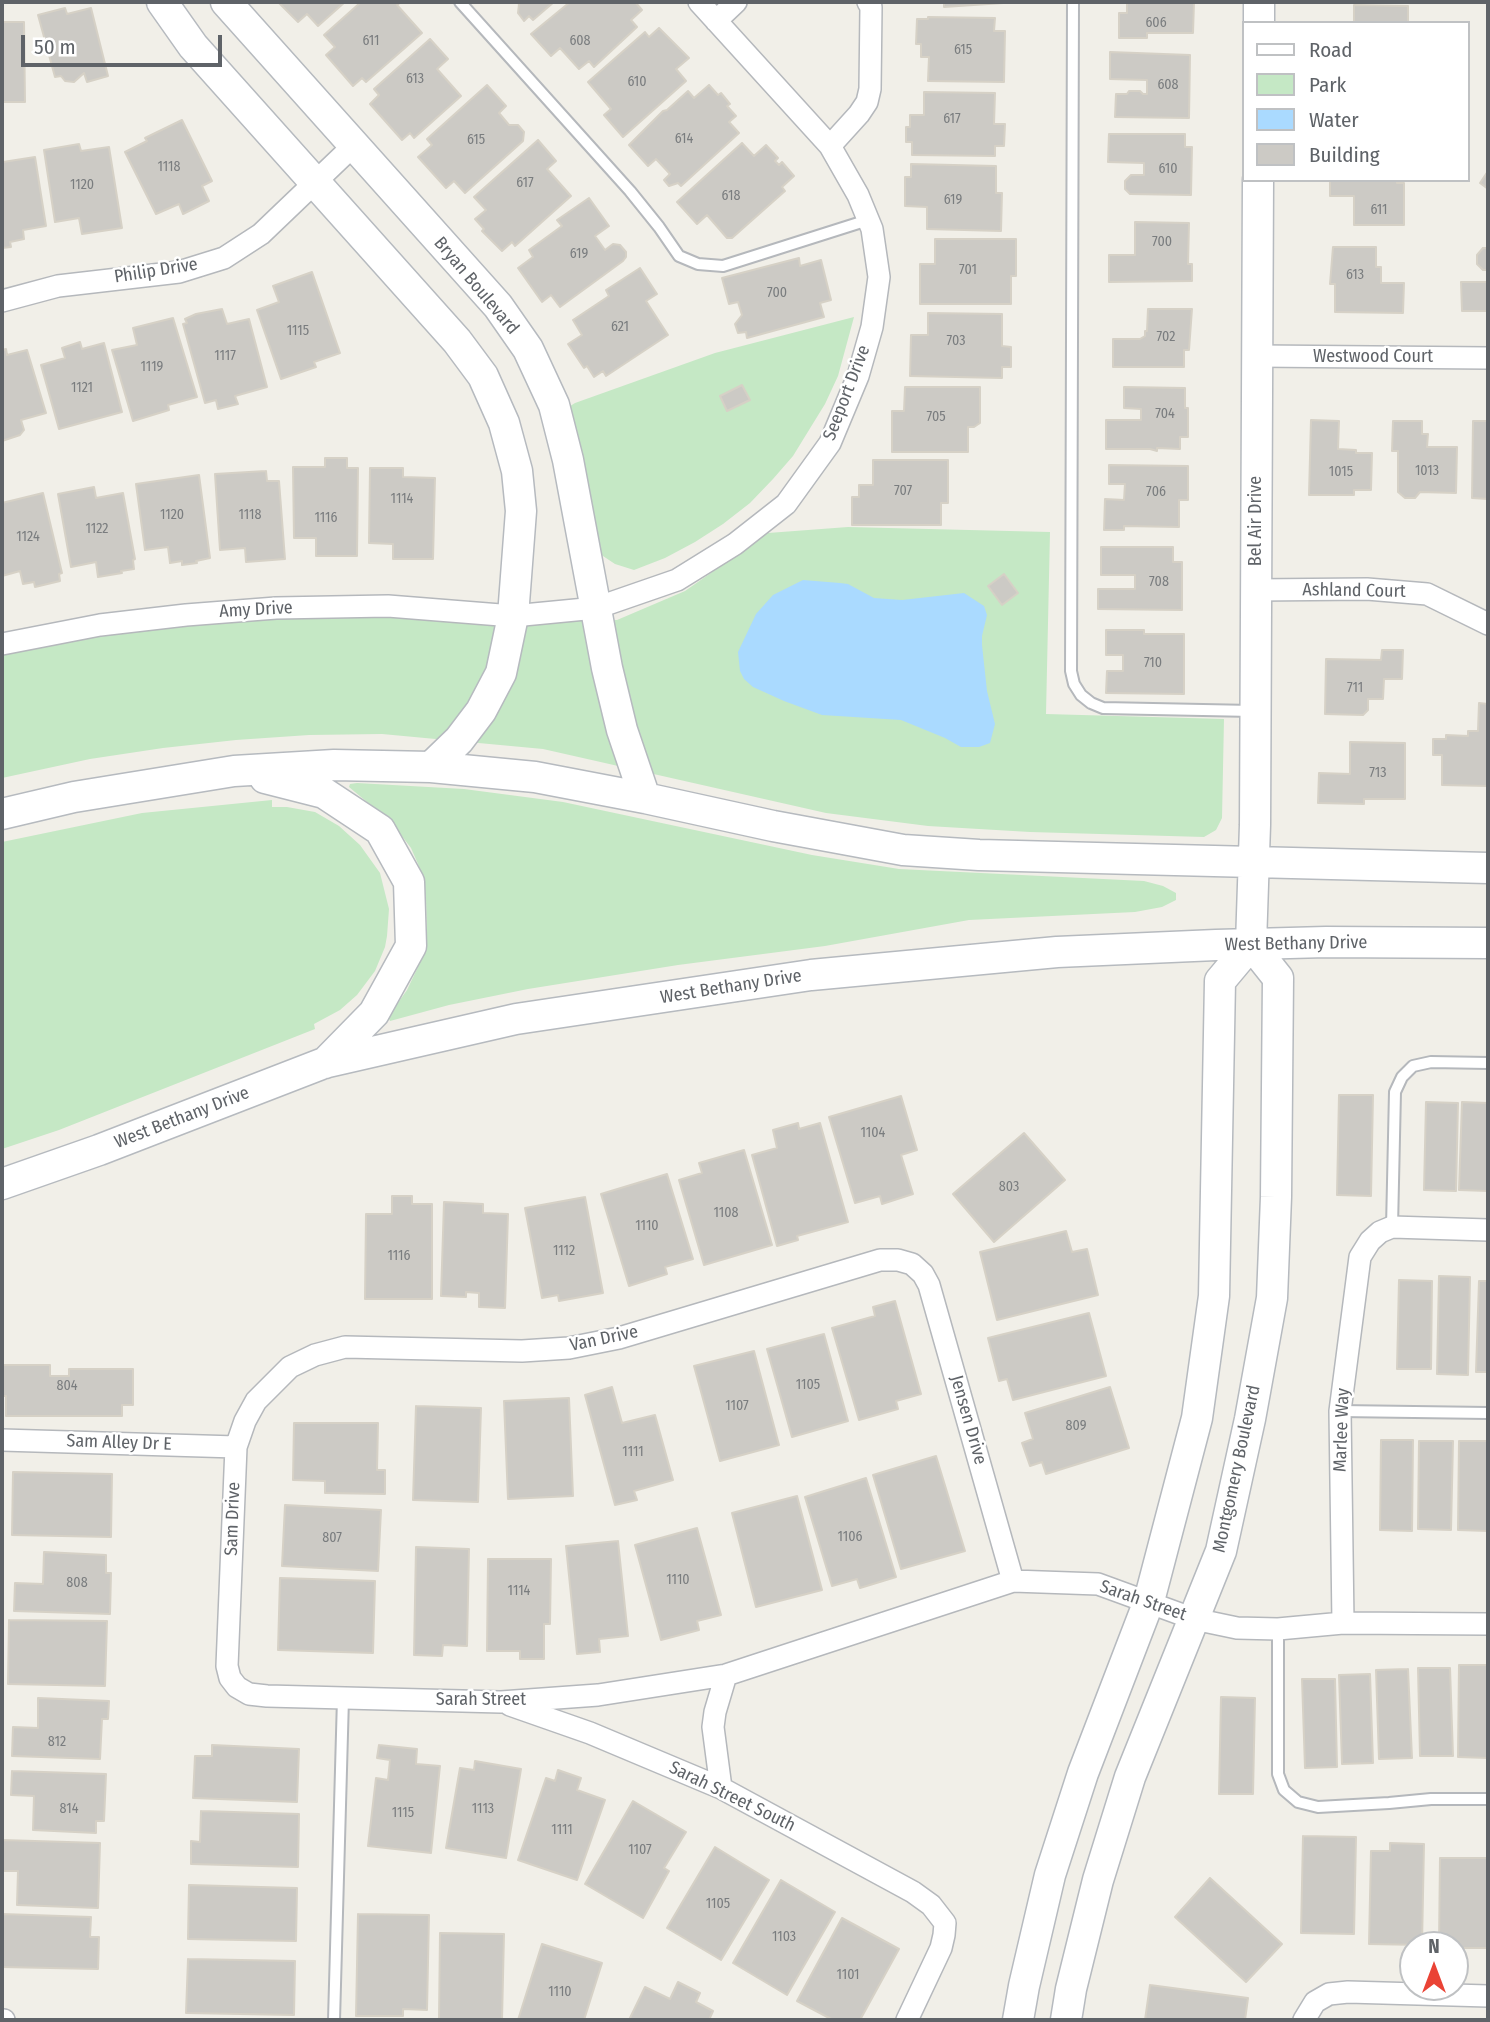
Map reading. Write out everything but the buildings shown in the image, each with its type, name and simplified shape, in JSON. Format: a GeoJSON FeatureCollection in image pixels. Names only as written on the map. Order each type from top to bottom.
{"type":"FeatureCollection","features":[{"type":"Feature","properties":{"kind":"street"},"geometry":{"type":"LineString","coordinates":[[162,2],[193,46],[457,341],[482,376],[504,423],[517,471],[521,511],[513,616],[501,673],[481,712],[459,740],[430,766]]}},
{"type":"Feature","properties":{"kind":"street","name":"Bryan Boulevard"},"geometry":{"type":"LineString","coordinates":[[226,2],[498,306],[528,349],[557,416],[571,471],[607,668],[622,730],[645,798]]}},
{"type":"Feature","properties":{"kind":"street","name":"Seeport Drive"},"geometry":{"type":"LineString","coordinates":[[513,616],[596,608],[677,580],[735,544],[786,504],[830,443],[858,376],[872,327],[879,277],[872,229],[858,195],[830,146],[699,2]]}},
{"type":"Feature","properties":{"kind":"street"},"geometry":{"type":"LineString","coordinates":[[716,21],[736,2]]}},
{"type":"Feature","properties":{"kind":"street"},"geometry":{"type":"LineString","coordinates":[[830,146],[867,102],[870,89],[871,7],[868,2]]}},
{"type":"Feature","properties":{"kind":"street"},"geometry":{"type":"LineString","coordinates":[[1259,2],[1259,21]]}},
{"type":"Feature","properties":{"kind":"street","name":"Philip Drive"},"geometry":{"type":"LineString","coordinates":[[2,301],[58,286],[179,272],[225,258],[261,233],[353,146]]}},
{"type":"Feature","properties":{"kind":"street","name":"Bel Air Drive"},"geometry":{"type":"LineString","coordinates":[[1254,862],[1258,182]]}},
{"type":"Feature","properties":{"kind":"street","name":"Westwood Court"},"geometry":{"type":"LineString","coordinates":[[1257,356],[1488,358]]}},
{"type":"Feature","properties":{"kind":"street","name":"Ashland Court"},"geometry":{"type":"LineString","coordinates":[[1256,590],[1367,589],[1427,594],[1488,624]]}},
{"type":"Feature","properties":{"kind":"street","name":"Amy Drive"},"geometry":{"type":"LineString","coordinates":[[2,645],[100,625],[276,608],[388,606],[513,616]]}},
{"type":"Feature","properties":{"kind":"street"},"geometry":{"type":"LineString","coordinates":[[2,814],[74,796],[234,771],[334,765],[430,766],[535,777],[773,827],[903,850],[979,855],[1488,868]]}},
{"type":"Feature","properties":{"kind":"street"},"geometry":{"type":"LineString","coordinates":[[234,771],[324,793],[380,830],[409,882],[411,946],[374,1013],[324,1063]]}},
{"type":"Feature","properties":{"kind":"street"},"geometry":{"type":"LineString","coordinates":[[1018,2020],[1050,1875],[1083,1773],[1149,1601],[1197,1418],[1214,1296],[1220,981],[1251,944],[1254,862]]}},
{"type":"Feature","properties":{"kind":"street","name":"West Bethany Drive"},"geometry":{"type":"LineString","coordinates":[[2,1184],[99,1150],[324,1063],[516,1019],[811,975],[1057,952],[1326,942],[1488,943]]}},
{"type":"Feature","properties":{"kind":"street","name":"Montgomery Boulevard"},"geometry":{"type":"LineString","coordinates":[[1066,2020],[1098,1880],[1130,1777],[1221,1550],[1250,1419],[1272,1298],[1276,1198],[1278,978],[1251,944]]}},
{"type":"Feature","properties":{"kind":"street"},"geometry":{"type":"LineString","coordinates":[[1392,1227],[1488,1230]]}},
{"type":"Feature","properties":{"kind":"street","name":"Marlee Way"},"geometry":{"type":"LineString","coordinates":[[1343,1623],[1340,1410],[1360,1257],[1370,1241],[1380,1232],[1392,1227]]}},
{"type":"Feature","properties":{"kind":"street","name":"Van Drive"},"geometry":{"type":"LineString","coordinates":[[290,1367],[314,1354],[345,1347],[522,1351],[569,1348],[619,1338],[880,1260],[898,1260],[912,1264]]}},
{"type":"Feature","properties":{"kind":"street","name":"Jensen Drive"},"geometry":{"type":"LineString","coordinates":[[912,1264],[923,1274],[929,1285],[1013,1581]]}},
{"type":"Feature","properties":{"kind":"street","name":"Sam Drive"},"geometry":{"type":"LineString","coordinates":[[237,1687],[230,1678],[227,1667],[236,1447],[245,1421],[256,1401],[290,1367]]}},
{"type":"Feature","properties":{"kind":"street","name":"Sam Alley Dr E"},"geometry":{"type":"LineString","coordinates":[[2,1440],[236,1447]]}},
{"type":"Feature","properties":{"kind":"street","name":"Sarah Street"},"geometry":{"type":"LineString","coordinates":[[237,1687],[249,1694],[267,1696],[501,1702],[598,1695],[726,1675],[1013,1581],[1098,1584],[1194,1619],[1237,1628],[1278,1629],[1343,1623],[1488,1624]]}},
{"type":"Feature","properties":{"kind":"street"},"geometry":{"type":"LineString","coordinates":[[721,1788],[713,1727],[726,1675]]}},
{"type":"Feature","properties":{"kind":"street","name":"Sarah Street South"},"geometry":{"type":"LineString","coordinates":[[501,1702],[590,1733],[721,1788],[914,1892],[931,1905],[945,1923],[944,1935],[941,1948],[907,2020]]}},
{"type":"Feature","properties":{"kind":"street"},"geometry":{"type":"LineString","coordinates":[[1310,2011],[1329,1994],[1348,1992],[1488,1996]]}},
{"type":"Feature","properties":{"kind":"lane"},"geometry":{"type":"LineString","coordinates":[[460,2],[630,191],[679,256],[698,264],[723,266],[868,220]]}},
{"type":"Feature","properties":{"kind":"lane"},"geometry":{"type":"LineString","coordinates":[[1073,2],[1071,671],[1074,684],[1091,704],[1103,708],[1255,710]]}},
{"type":"Feature","properties":{"kind":"lane"},"geometry":{"type":"LineString","coordinates":[[1392,1227],[1395,1092],[1402,1077],[1413,1066],[1432,1062],[1488,1063]]}},
{"type":"Feature","properties":{"kind":"lane"},"geometry":{"type":"LineString","coordinates":[[1340,1410],[1488,1413]]}},
{"type":"Feature","properties":{"kind":"lane"},"geometry":{"type":"LineString","coordinates":[[1278,1629],[1278,1774],[1284,1790],[1298,1802],[1318,1807],[1431,1798],[1488,1799]]}},
{"type":"Feature","properties":{"kind":"lane"},"geometry":{"type":"LineString","coordinates":[[334,2020],[343,1698]]}},
{"type":"Feature","properties":{"kind":"green space"},"geometry":{"type":"Polygon","coordinates":[[[854,317],[838,376],[825,404],[793,456],[750,503],[695,542],[634,570],[615,564],[600,554],[567,408],[715,353],[854,317]]]}},
{"type":"Feature","properties":{"kind":"green space"},"geometry":{"type":"Polygon","coordinates":[[[848,527],[1050,532],[1046,714],[1224,719],[1222,818],[1216,830],[1204,837],[928,826],[826,813],[543,749],[382,734],[309,735],[163,748],[90,759],[2,778],[2,653],[174,622],[333,613],[468,620],[617,620],[685,591],[768,533],[848,527]]]}},
{"type":"Feature","properties":{"kind":"green space"},"geometry":{"type":"Polygon","coordinates":[[[350,784],[464,789],[563,802],[812,855],[899,869],[1144,881],[1176,893],[1176,900],[1162,907],[1135,912],[969,920],[825,946],[678,965],[528,989],[449,1005],[390,1021],[388,1017],[407,990],[424,950],[427,934],[426,898],[418,864],[411,848],[391,822],[349,787],[350,784]]]}},
{"type":"Feature","properties":{"kind":"green space"},"geometry":{"type":"Polygon","coordinates":[[[272,800],[272,807],[315,812],[339,826],[360,845],[380,873],[389,909],[385,947],[375,971],[357,995],[340,1010],[314,1024],[315,1029],[59,1130],[2,1149],[2,842],[142,813],[272,800]]]}},
{"type":"Feature","properties":{"kind":"water"},"geometry":{"type":"Polygon","coordinates":[[[803,580],[848,584],[874,598],[902,600],[964,593],[984,606],[987,615],[982,645],[987,691],[995,724],[990,743],[979,747],[961,747],[901,720],[822,715],[753,687],[740,671],[738,652],[756,614],[773,595],[803,580]]]}}]}
